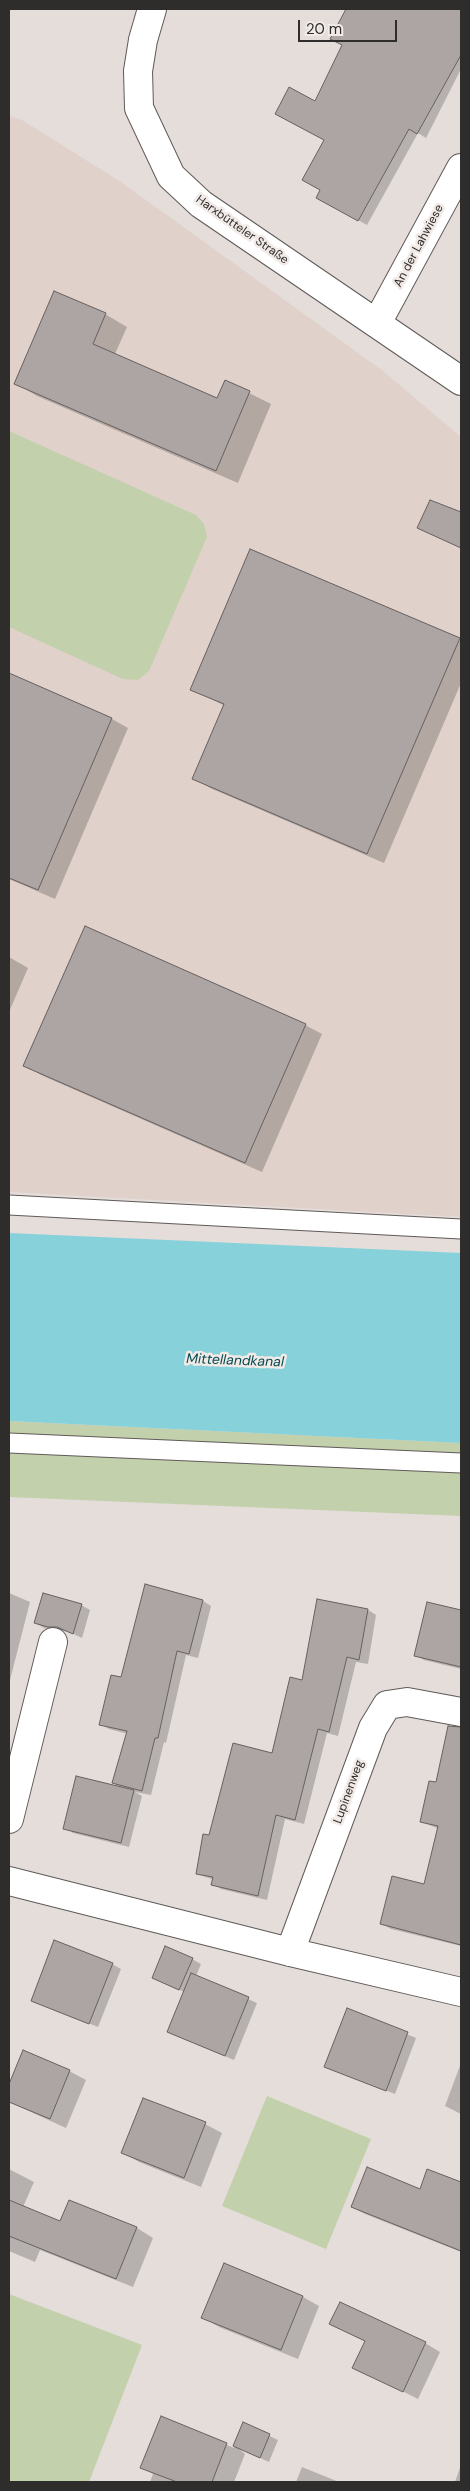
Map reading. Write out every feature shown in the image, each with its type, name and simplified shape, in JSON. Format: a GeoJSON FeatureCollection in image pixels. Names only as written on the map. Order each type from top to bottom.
{"type":"FeatureCollection","features":[{"type":"Feature","properties":{"kind":"street","name":"Harxbütteler Straße"},"geometry":{"type":"LineString","coordinates":[[152,9],[143,40],[138,71],[139,108],[171,176],[201,204],[461,380]]}},
{"type":"Feature","properties":{"kind":"street","name":"An der Lahwiese"},"geometry":{"type":"LineString","coordinates":[[377,323],[461,168]]}},
{"type":"Feature","properties":{"kind":"street"},"geometry":{"type":"LineString","coordinates":[[9,1819],[53,1642]]}},
{"type":"Feature","properties":{"kind":"street","name":"Lupinenweg"},"geometry":{"type":"LineString","coordinates":[[290,1952],[373,1728],[388,1705],[407,1702],[461,1712]]}},
{"type":"Feature","properties":{"kind":"street"},"geometry":{"type":"LineString","coordinates":[[9,1881],[290,1952],[461,1992]]}},
{"type":"Feature","properties":{"kind":"lane"},"geometry":{"type":"LineString","coordinates":[[9,1204],[461,1229]]}},
{"type":"Feature","properties":{"kind":"lane"},"geometry":{"type":"LineString","coordinates":[[9,1444],[461,1464]]}},
{"type":"Feature","properties":{"kind":"shaded area"},"geometry":{"type":"Polygon","coordinates":[[[9,116],[22,120],[121,182],[383,371],[461,437],[461,1217],[9,1192],[9,116]]]}},
{"type":"Feature","properties":{"kind":"green space"},"geometry":{"type":"Polygon","coordinates":[[[9,431],[196,515],[204,524],[207,537],[149,671],[138,680],[123,679],[9,627],[9,431]]]}},
{"type":"Feature","properties":{"kind":"green space"},"geometry":{"type":"Polygon","coordinates":[[[9,1421],[461,1443],[461,1516],[9,1497],[9,1421]]]}},
{"type":"Feature","properties":{"kind":"green space"},"geometry":{"type":"Polygon","coordinates":[[[267,2096],[371,2139],[326,2249],[222,2206],[267,2096]]]}},
{"type":"Feature","properties":{"kind":"green space"},"geometry":{"type":"Polygon","coordinates":[[[9,2294],[142,2345],[89,2482],[9,2482],[9,2294]]]}},
{"type":"Feature","properties":{"kind":"water","name":"Mittellandkanal"},"geometry":{"type":"Polygon","coordinates":[[[9,1233],[461,1253],[461,1443],[9,1421],[9,1233]]]}},
{"type":"Feature","properties":{"kind":"building"},"geometry":{"type":"Polygon","coordinates":[[[346,9],[461,9],[461,55],[417,134],[409,129],[358,221],[316,198],[320,190],[302,180],[324,140],[275,114],[289,87],[315,101],[342,45],[330,39],[346,9]]]}},
{"type":"Feature","properties":{"kind":"building"},"geometry":{"type":"Polygon","coordinates":[[[54,291],[106,313],[93,344],[217,398],[225,380],[250,391],[216,471],[14,384],[54,291]]]}},
{"type":"Feature","properties":{"kind":"building"},"geometry":{"type":"Polygon","coordinates":[[[430,500],[461,512],[461,548],[417,528],[430,500]]]}},
{"type":"Feature","properties":{"kind":"building"},"geometry":{"type":"Polygon","coordinates":[[[250,549],[460,638],[367,854],[192,779],[224,704],[190,690],[250,549]]]}},
{"type":"Feature","properties":{"kind":"building"},"geometry":{"type":"Polygon","coordinates":[[[9,673],[112,718],[38,890],[9,878],[9,673]]]}},
{"type":"Feature","properties":{"kind":"building"},"geometry":{"type":"Polygon","coordinates":[[[85,926],[306,1024],[245,1163],[23,1066],[85,926]]]}},
{"type":"Feature","properties":{"kind":"building"},"geometry":{"type":"Polygon","coordinates":[[[145,1584],[203,1600],[189,1654],[177,1651],[158,1738],[155,1738],[142,1791],[112,1783],[127,1731],[99,1725],[111,1675],[121,1677],[145,1584]]]}},
{"type":"Feature","properties":{"kind":"building"},"geometry":{"type":"Polygon","coordinates":[[[43,1593],[82,1604],[73,1634],[57,1627],[48,1627],[34,1623],[43,1593]]]}},
{"type":"Feature","properties":{"kind":"building"},"geometry":{"type":"Polygon","coordinates":[[[317,1599],[368,1609],[359,1660],[347,1657],[329,1732],[318,1729],[295,1820],[276,1815],[258,1896],[211,1885],[213,1877],[196,1874],[203,1834],[209,1835],[233,1743],[272,1753],[290,1677],[302,1680],[317,1599]]]}},
{"type":"Feature","properties":{"kind":"building"},"geometry":{"type":"Polygon","coordinates":[[[427,1602],[461,1610],[461,1667],[414,1656],[427,1602]]]}},
{"type":"Feature","properties":{"kind":"building"},"geometry":{"type":"Polygon","coordinates":[[[448,1726],[461,1727],[461,1945],[380,1924],[392,1876],[424,1884],[438,1826],[420,1822],[429,1781],[436,1782],[448,1726]]]}},
{"type":"Feature","properties":{"kind":"building"},"geometry":{"type":"Polygon","coordinates":[[[76,1776],[134,1790],[121,1843],[63,1829],[76,1776]]]}},
{"type":"Feature","properties":{"kind":"building"},"geometry":{"type":"Polygon","coordinates":[[[54,1940],[113,1963],[89,2024],[31,2001],[54,1940]]]}},
{"type":"Feature","properties":{"kind":"building"},"geometry":{"type":"Polygon","coordinates":[[[165,1946],[193,1958],[179,1990],[152,1978],[165,1946]]]}},
{"type":"Feature","properties":{"kind":"building"},"geometry":{"type":"Polygon","coordinates":[[[191,1973],[249,1997],[225,2056],[167,2032],[191,1973]]]}},
{"type":"Feature","properties":{"kind":"building"},"geometry":{"type":"Polygon","coordinates":[[[347,2008],[408,2032],[386,2091],[324,2067],[347,2008]]]}},
{"type":"Feature","properties":{"kind":"building"},"geometry":{"type":"Polygon","coordinates":[[[23,2050],[70,2070],[50,2119],[9,2102],[9,2084],[23,2050]]]}},
{"type":"Feature","properties":{"kind":"building"},"geometry":{"type":"Polygon","coordinates":[[[143,2098],[206,2122],[184,2178],[121,2153],[143,2098]]]}},
{"type":"Feature","properties":{"kind":"building"},"geometry":{"type":"Polygon","coordinates":[[[367,2167],[420,2189],[427,2169],[461,2182],[461,2251],[351,2207],[367,2167]]]}},
{"type":"Feature","properties":{"kind":"building"},"geometry":{"type":"Polygon","coordinates":[[[9,2200],[60,2221],[69,2200],[137,2227],[116,2279],[9,2236],[9,2200]]]}},
{"type":"Feature","properties":{"kind":"building"},"geometry":{"type":"Polygon","coordinates":[[[224,2263],[303,2296],[281,2350],[201,2318],[224,2263]]]}},
{"type":"Feature","properties":{"kind":"building"},"geometry":{"type":"Polygon","coordinates":[[[340,2302],[426,2342],[403,2392],[352,2368],[365,2341],[329,2324],[340,2302]]]}},
{"type":"Feature","properties":{"kind":"building"},"geometry":{"type":"Polygon","coordinates":[[[161,2416],[227,2443],[212,2482],[177,2482],[140,2468],[161,2416]]]}},
{"type":"Feature","properties":{"kind":"building"},"geometry":{"type":"Polygon","coordinates":[[[243,2422],[270,2434],[260,2458],[233,2446],[243,2422]]]}}]}
